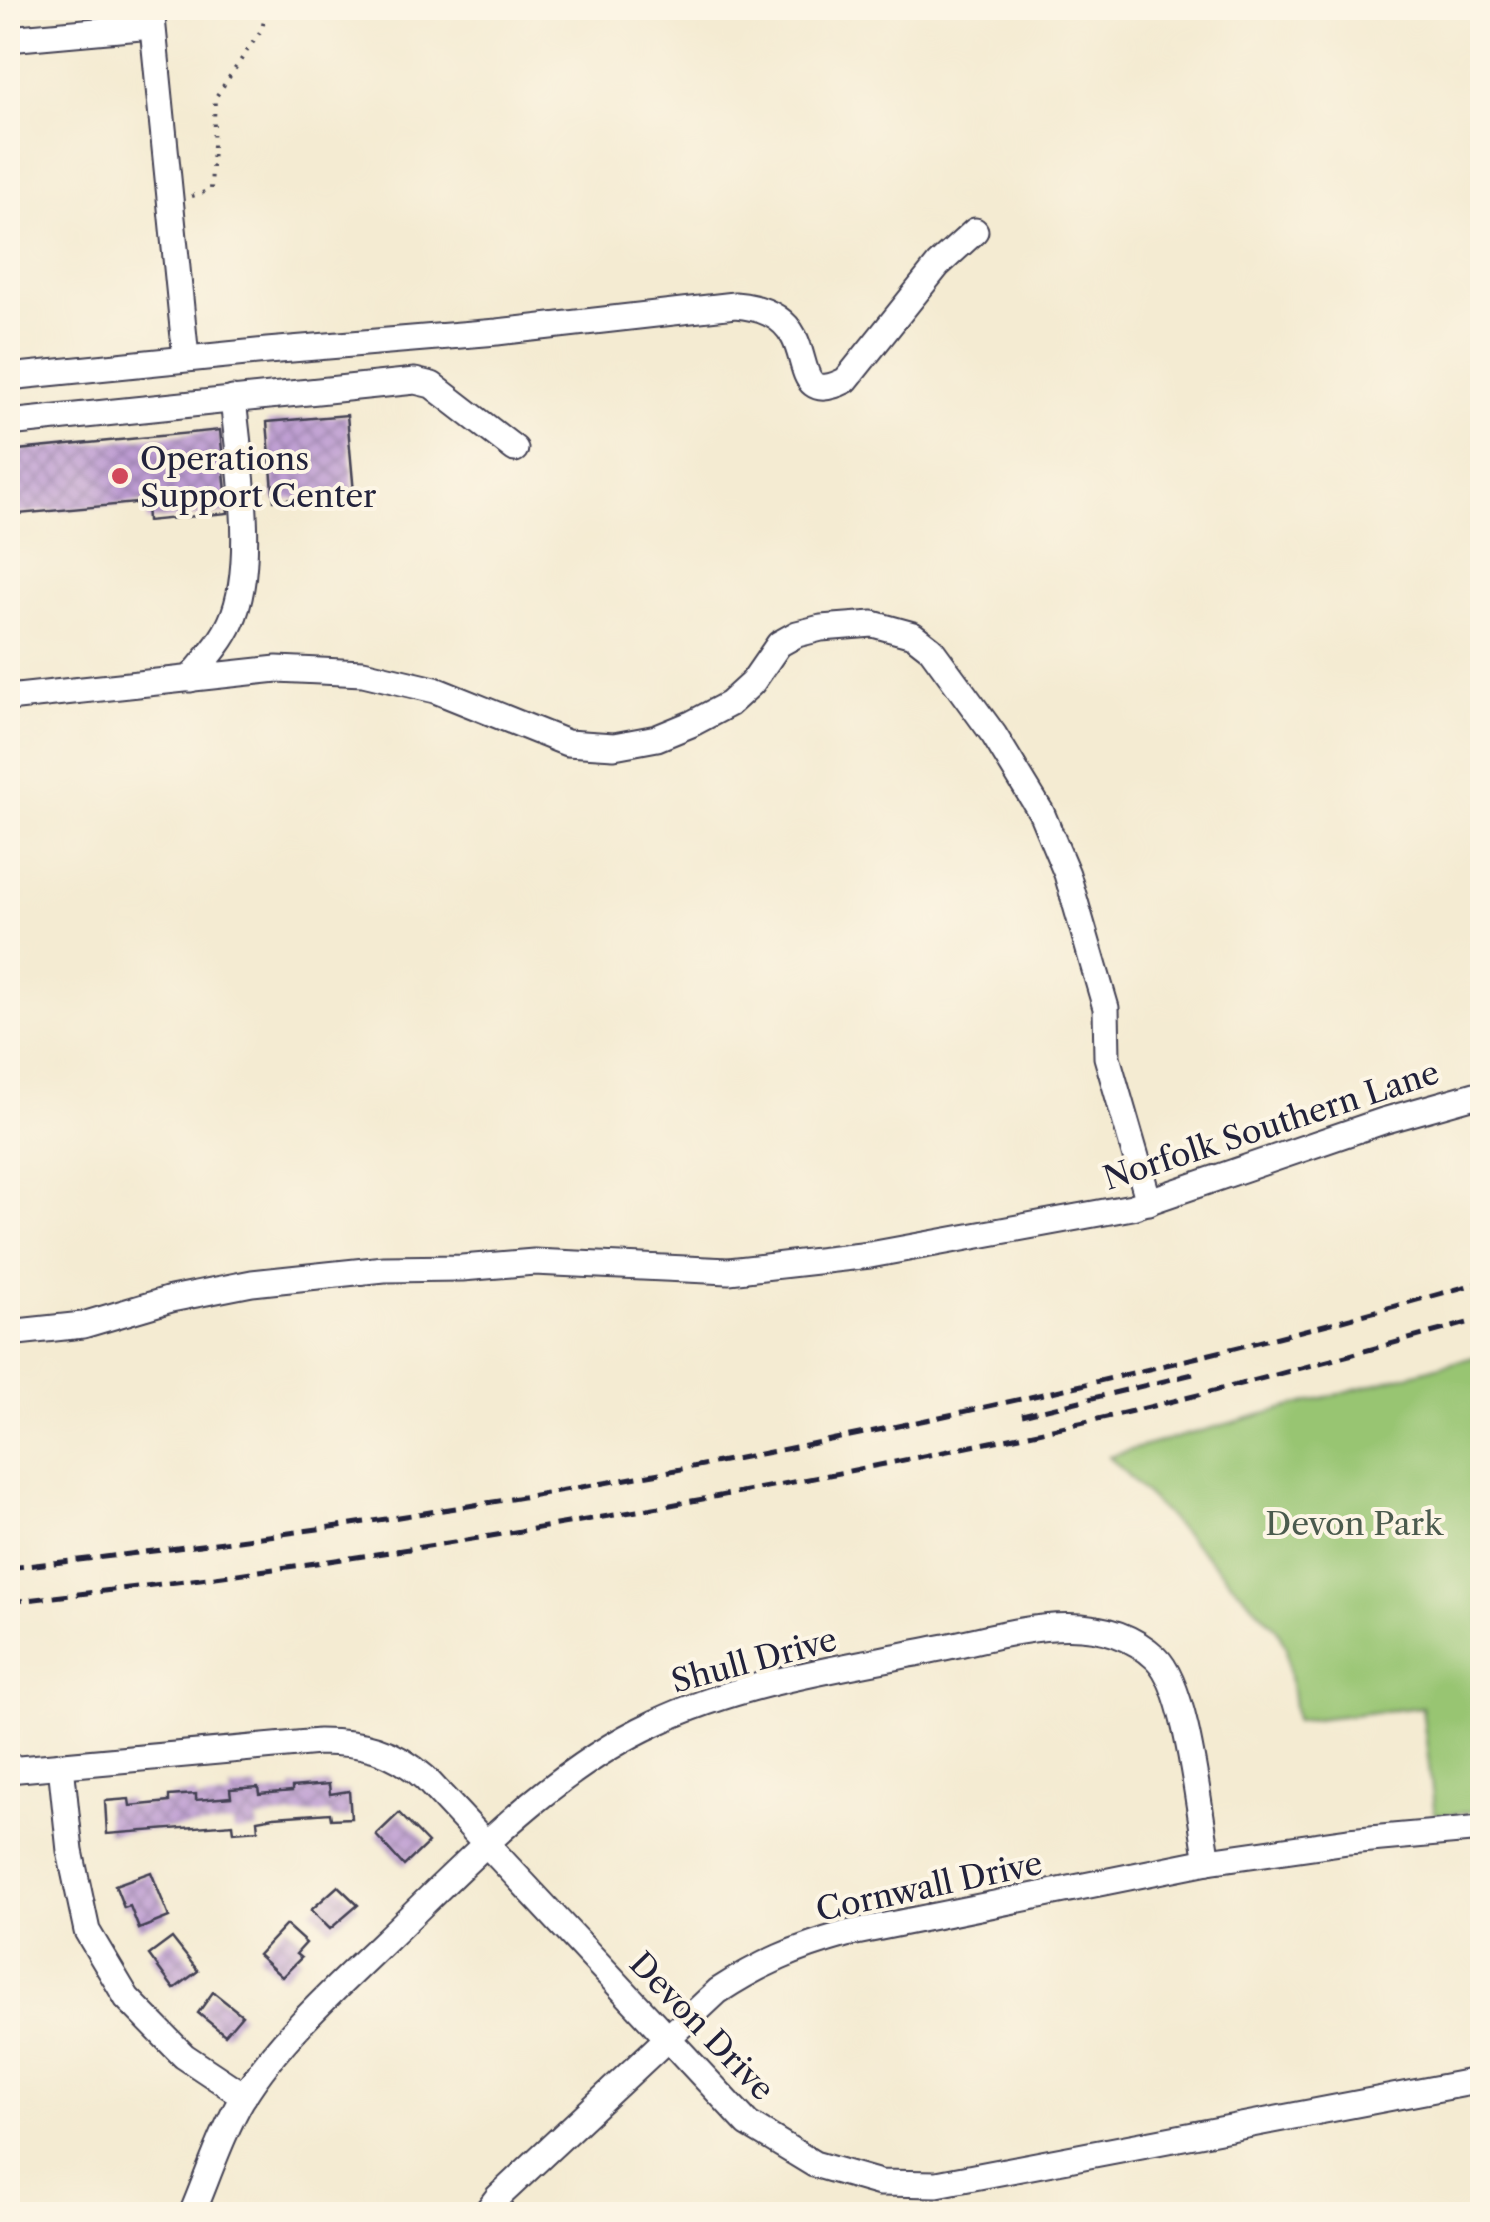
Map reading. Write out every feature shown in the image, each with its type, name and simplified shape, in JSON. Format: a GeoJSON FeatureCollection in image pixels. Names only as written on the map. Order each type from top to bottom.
{"type":"FeatureCollection","features":[{"type":"Feature","properties":{"kind":"street"},"geometry":{"type":"LineString","coordinates":[[8,39],[151,17],[186,358]]}},
{"type":"Feature","properties":{"kind":"street"},"geometry":{"type":"LineString","coordinates":[[8,377],[747,306],[759,307],[778,318],[794,337],[806,378],[817,386],[833,387],[846,380],[938,265],[976,230]]}},
{"type":"Feature","properties":{"kind":"street"},"geometry":{"type":"LineString","coordinates":[[8,423],[415,381],[432,385],[515,449]]}},
{"type":"Feature","properties":{"kind":"street"},"geometry":{"type":"LineString","coordinates":[[190,679],[223,638],[232,622],[240,591],[242,505],[233,398]]}},
{"type":"Feature","properties":{"kind":"street"},"geometry":{"type":"LineString","coordinates":[[8,698],[277,669],[363,673],[400,679],[449,695],[567,744],[614,746],[657,738],[729,704],[752,682],[779,644],[797,634],[873,624],[912,635],[932,649],[994,735],[1041,812],[1066,874],[1106,1008],[1107,1058],[1148,1202]]}},
{"type":"Feature","properties":{"kind":"street","name":"Norfolk Southern Lane"},"geometry":{"type":"LineString","coordinates":[[8,1333],[83,1325],[172,1299],[252,1283],[384,1269],[476,1268],[534,1262],[729,1271],[816,1263],[1091,1216],[1148,1202],[1482,1090]]}},
{"type":"Feature","properties":{"kind":"street","name":"Shull Drive"},"geometry":{"type":"LineString","coordinates":[[192,2214],[244,2096],[309,2014],[486,1844],[588,1762],[652,1724],[702,1703],[766,1684],[1008,1634],[1088,1625],[1131,1638],[1160,1661],[1179,1699],[1208,1861]]}},
{"type":"Feature","properties":{"kind":"street","name":"Devon Drive"},"geometry":{"type":"LineString","coordinates":[[8,1770],[221,1749],[357,1742],[404,1760],[748,2124],[814,2164],[880,2183],[937,2184],[1482,2080]]}},
{"type":"Feature","properties":{"kind":"street"},"geometry":{"type":"LineString","coordinates":[[61,1765],[70,1851],[87,1931],[127,1998],[184,2056],[244,2096]]}},
{"type":"Feature","properties":{"kind":"street","name":"Cornwall Drive"},"geometry":{"type":"LineString","coordinates":[[485,2214],[498,2197],[718,1992],[758,1965],[795,1948],[846,1934],[1208,1861],[1348,1841],[1482,1829]]}},
{"type":"Feature","properties":{"kind":"path"},"geometry":{"type":"LineString","coordinates":[[183,196],[208,194],[211,190],[215,98],[262,29],[267,8]]}},
{"type":"Feature","properties":{"kind":"green space","name":"Devon Park"},"geometry":{"type":"Polygon","coordinates":[[[1474,1357],[1482,1359],[1482,1811],[1435,1815],[1422,1707],[1296,1721],[1286,1647],[1276,1628],[1109,1456],[1474,1357]]]}},
{"type":"Feature","properties":{"kind":"building"},"geometry":{"type":"Polygon","coordinates":[[[347,415],[354,493],[274,501],[267,422],[347,415]]]}},
{"type":"Feature","properties":{"kind":"building","name":"Operations Support Center"},"geometry":{"type":"Polygon","coordinates":[[[220,430],[228,513],[147,521],[146,502],[8,515],[8,451],[220,430]]]}},
{"type":"Feature","properties":{"kind":"building"},"geometry":{"type":"Polygon","coordinates":[[[329,1784],[330,1794],[349,1791],[351,1818],[331,1819],[330,1813],[257,1820],[258,1830],[234,1832],[233,1824],[107,1834],[105,1801],[129,1799],[130,1806],[169,1802],[169,1796],[196,1794],[196,1800],[231,1797],[230,1789],[258,1787],[259,1794],[329,1784]]]}},
{"type":"Feature","properties":{"kind":"building"},"geometry":{"type":"Polygon","coordinates":[[[399,1813],[428,1843],[404,1866],[376,1835],[399,1813]]]}},
{"type":"Feature","properties":{"kind":"building"},"geometry":{"type":"Polygon","coordinates":[[[151,1872],[169,1917],[139,1929],[130,1906],[124,1908],[115,1885],[151,1872]]]}},
{"type":"Feature","properties":{"kind":"building"},"geometry":{"type":"Polygon","coordinates":[[[338,1886],[358,1905],[330,1929],[311,1910],[338,1886]]]}},
{"type":"Feature","properties":{"kind":"building"},"geometry":{"type":"Polygon","coordinates":[[[286,1925],[306,1943],[296,1954],[301,1958],[282,1977],[258,1955],[286,1925]]]}},
{"type":"Feature","properties":{"kind":"building"},"geometry":{"type":"Polygon","coordinates":[[[172,1938],[198,1971],[174,1989],[149,1955],[172,1938]]]}},
{"type":"Feature","properties":{"kind":"building"},"geometry":{"type":"Polygon","coordinates":[[[213,1992],[242,2015],[225,2035],[198,2013],[213,1992]]]}},
{"type":"Feature","properties":{"kind":"railway"},"geometry":{"type":"LineString","coordinates":[[8,1568],[381,1520],[751,1456],[1118,1376],[1482,1282]]}},
{"type":"Feature","properties":{"kind":"railway"},"geometry":{"type":"LineString","coordinates":[[8,1602],[412,1549],[814,1478],[1131,1411],[1482,1319]]}},
{"type":"Feature","properties":{"kind":"railway"},"geometry":{"type":"LineString","coordinates":[[1022,1415],[1193,1374]]}},
{"type":"Feature","properties":{"kind":"place","name":"Operations Support Center"},"geometry":{"type":"Point","coordinates":[120,476]}}]}
